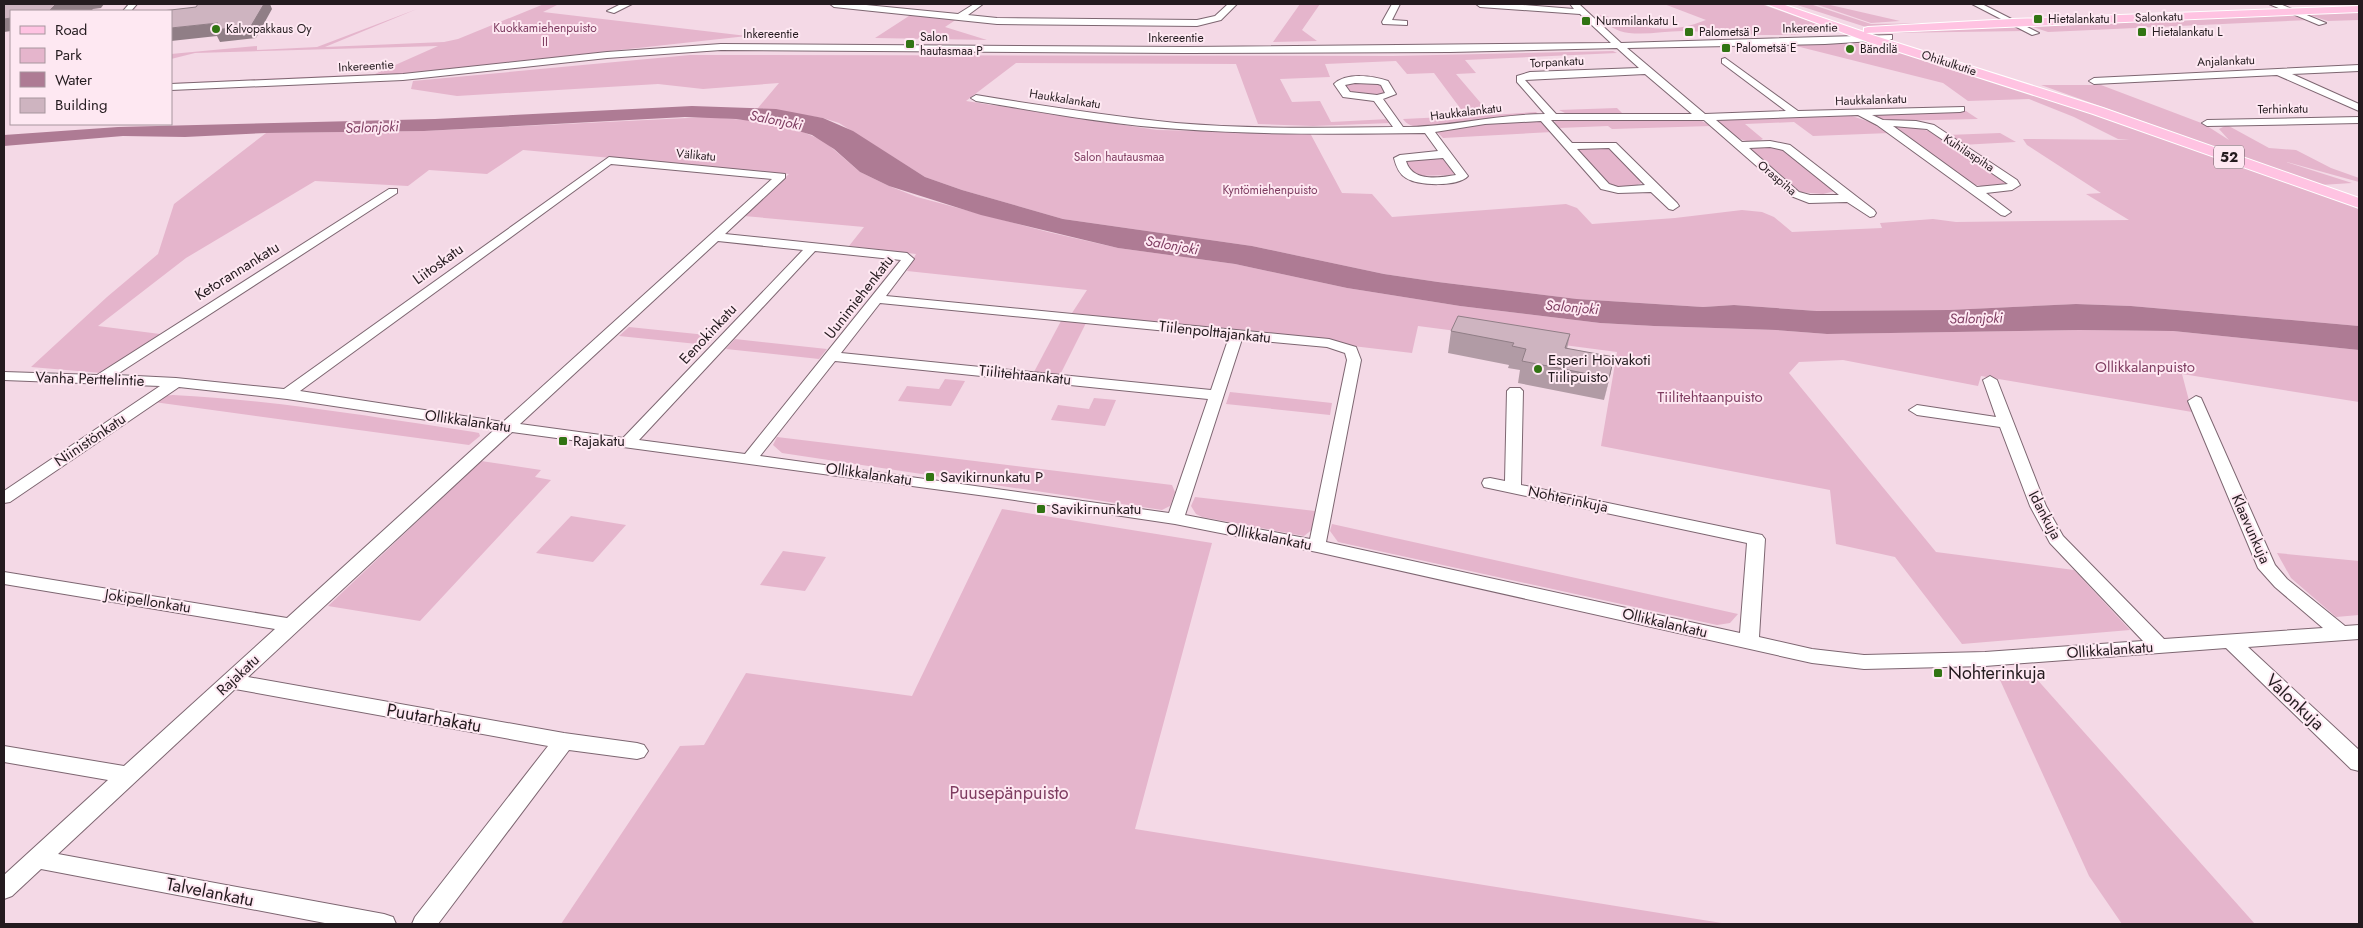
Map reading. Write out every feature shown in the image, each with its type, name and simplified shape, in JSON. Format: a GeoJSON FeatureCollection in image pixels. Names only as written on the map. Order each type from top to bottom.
{"type":"FeatureCollection","features":[{"type":"Feature","properties":{"kind":"main road","name":"Ohikulkutie"},"geometry":{"type":"LineString","coordinates":[[1772,4],[1852,32],[1889,38],[1951,58],[2020,81],[2098,111]]}},
{"type":"Feature","properties":{"kind":"main road","name":"Ohikulkutie"},"geometry":{"type":"LineString","coordinates":[[1790,4],[1870,34],[2098,111],[2359,203]]}},
{"type":"Feature","properties":{"kind":"main road","name":"Salonkatu"},"geometry":{"type":"LineString","coordinates":[[1870,34],[2012,22],[2359,9]]}},
{"type":"Feature","properties":{"kind":"main road"},"geometry":{"type":"LineString","coordinates":[[2284,24],[2350,22]]}},
{"type":"Feature","properties":{"kind":"main road"},"geometry":{"type":"LineString","coordinates":[[1889,38],[2040,33]]}},
{"type":"Feature","properties":{"kind":"main road"},"geometry":{"type":"LineString","coordinates":[[1935,36],[1920,39],[1919,42],[1951,58]]}},
{"type":"Feature","properties":{"kind":"street"},"geometry":{"type":"LineString","coordinates":[[611,11],[628,4]]}},
{"type":"Feature","properties":{"kind":"street"},"geometry":{"type":"LineString","coordinates":[[840,4],[997,21],[1197,23],[1218,18],[1233,4]]}},
{"type":"Feature","properties":{"kind":"street"},"geometry":{"type":"LineString","coordinates":[[960,17],[979,4]]}},
{"type":"Feature","properties":{"kind":"street"},"geometry":{"type":"LineString","coordinates":[[1396,4],[1382,21],[1404,23]]}},
{"type":"Feature","properties":{"kind":"street"},"geometry":{"type":"LineString","coordinates":[[1480,4],[1583,12]]}},
{"type":"Feature","properties":{"kind":"street"},"geometry":{"type":"LineString","coordinates":[[1574,4],[1647,70],[1705,117]]}},
{"type":"Feature","properties":{"kind":"street"},"geometry":{"type":"LineString","coordinates":[[1976,4],[2012,22],[2040,33]]}},
{"type":"Feature","properties":{"kind":"street"},"geometry":{"type":"LineString","coordinates":[[2273,4],[2322,23]]}},
{"type":"Feature","properties":{"kind":"street","name":"Inkereentie"},"geometry":{"type":"LineString","coordinates":[[172,87],[403,76],[607,55],[721,47],[1186,50],[1506,49],[1616,42],[1797,36],[1852,32]]}},
{"type":"Feature","properties":{"kind":"street","name":"Inkereentie"},"geometry":{"type":"LineString","coordinates":[[1616,42],[1870,34]]}},
{"type":"Feature","properties":{"kind":"street"},"geometry":{"type":"LineString","coordinates":[[1725,61],[1797,114]]}},
{"type":"Feature","properties":{"kind":"street","name":"Anjalankatu"},"geometry":{"type":"LineString","coordinates":[[2094,80],[2274,70],[2359,68]]}},
{"type":"Feature","properties":{"kind":"street","name":"Torpankatu"},"geometry":{"type":"LineString","coordinates":[[1548,117],[1520,78],[1530,75],[1647,70]]}},
{"type":"Feature","properties":{"kind":"street"},"geometry":{"type":"LineString","coordinates":[[2274,70],[2359,108]]}},
{"type":"Feature","properties":{"kind":"street","name":"Haukkalankatu"},"geometry":{"type":"LineString","coordinates":[[976,98],[1083,115],[1178,126],[1310,131],[1428,130],[1485,122],[1548,117],[1705,117],[1960,109]]}},
{"type":"Feature","properties":{"kind":"street"},"geometry":{"type":"LineString","coordinates":[[1378,98],[1397,123],[1399,130]]}},
{"type":"Feature","properties":{"kind":"street","name":"Kuhilaspiha"},"geometry":{"type":"LineString","coordinates":[[1860,113],[1881,123],[2005,212]]}},
{"type":"Feature","properties":{"kind":"street"},"geometry":{"type":"LineString","coordinates":[[1548,117],[1569,146],[1605,186],[1618,190],[1654,188]]}},
{"type":"Feature","properties":{"kind":"street","name":"Oraspiha"},"geometry":{"type":"LineString","coordinates":[[1705,117],[1800,197],[1822,200],[1850,198]]}},
{"type":"Feature","properties":{"kind":"street","name":"Terhinkatu"},"geometry":{"type":"LineString","coordinates":[[2207,123],[2359,120]]}},
{"type":"Feature","properties":{"kind":"street","name":"Kuhilaspiha"},"geometry":{"type":"LineString","coordinates":[[1881,123],[1916,124],[1930,127],[2013,182],[2014,185],[2008,188],[1975,190]]}},
{"type":"Feature","properties":{"kind":"street"},"geometry":{"type":"LineString","coordinates":[[1428,130],[1447,154],[1462,176],[1459,178],[1420,181],[1409,176],[1400,161],[1403,157],[1447,154]]}},
{"type":"Feature","properties":{"kind":"street","name":"Oraspiha"},"geometry":{"type":"LineString","coordinates":[[1739,146],[1770,144],[1786,147],[1870,213]]}},
{"type":"Feature","properties":{"kind":"street"},"geometry":{"type":"LineString","coordinates":[[1569,146],[1612,145],[1674,206]]}},
{"type":"Feature","properties":{"kind":"street","name":"Välikatu"},"geometry":{"type":"LineString","coordinates":[[609,160],[782,176]]}},
{"type":"Feature","properties":{"kind":"street","name":"Liitoskatu"},"geometry":{"type":"LineString","coordinates":[[287,394],[609,160]]}},
{"type":"Feature","properties":{"kind":"street","name":"Rajakatu"},"geometry":{"type":"LineString","coordinates":[[4,890],[127,775],[782,176]]}},
{"type":"Feature","properties":{"kind":"street","name":"Ketorannankatu"},"geometry":{"type":"LineString","coordinates":[[99,380],[393,191]]}},
{"type":"Feature","properties":{"kind":"street","name":"Uunimiehenkatu"},"geometry":{"type":"LineString","coordinates":[[715,237],[903,256],[908,259],[833,356],[750,458]]}},
{"type":"Feature","properties":{"kind":"street","name":"Eenokinkatu"},"geometry":{"type":"LineString","coordinates":[[628,442],[812,247]]}},
{"type":"Feature","properties":{"kind":"street","name":"Tiilenpolttajankatu"},"geometry":{"type":"LineString","coordinates":[[878,299],[1329,343],[1351,350],[1354,355],[1317,546]]}},
{"type":"Feature","properties":{"kind":"street"},"geometry":{"type":"LineString","coordinates":[[1175,519],[1194,468],[1237,334]]}},
{"type":"Feature","properties":{"kind":"street","name":"Tiilitehtaankatu"},"geometry":{"type":"LineString","coordinates":[[833,356],[1216,395]]}},
{"type":"Feature","properties":{"kind":"street","name":"Vanha Perttelintie"},"geometry":{"type":"LineString","coordinates":[[4,376],[176,382]]}},
{"type":"Feature","properties":{"kind":"street","name":"Idankuja"},"geometry":{"type":"LineString","coordinates":[[1990,380],[2038,506],[2056,539],[2159,646]]}},
{"type":"Feature","properties":{"kind":"street","name":"Ollikkalankatu"},"geometry":{"type":"LineString","coordinates":[[176,382],[287,394],[507,427],[750,458],[1175,519],[1317,546],[1812,656],[1864,662],[1985,658],[2359,632]]}},
{"type":"Feature","properties":{"kind":"street","name":"Niinistönkatu"},"geometry":{"type":"LineString","coordinates":[[4,498],[176,382]]}},
{"type":"Feature","properties":{"kind":"street","name":"Nohterinkuja"},"geometry":{"type":"LineString","coordinates":[[1513,488],[1515,391]]}},
{"type":"Feature","properties":{"kind":"street","name":"Klaavunkuja"},"geometry":{"type":"LineString","coordinates":[[2196,401],[2267,568],[2281,583],[2341,633]]}},
{"type":"Feature","properties":{"kind":"street"},"geometry":{"type":"LineString","coordinates":[[1916,410],[2006,423]]}},
{"type":"Feature","properties":{"kind":"street","name":"Nohterinkuja"},"geometry":{"type":"LineString","coordinates":[[1490,483],[1756,539],[1749,642]]}},
{"type":"Feature","properties":{"kind":"street","name":"Jokipellonkatu"},"geometry":{"type":"LineString","coordinates":[[4,578],[292,625]]}},
{"type":"Feature","properties":{"kind":"street","name":"Valonkuja"},"geometry":{"type":"LineString","coordinates":[[2230,641],[2359,763]]}},
{"type":"Feature","properties":{"kind":"street","name":"Puutarhakatu"},"geometry":{"type":"LineString","coordinates":[[231,681],[564,741],[637,751]]}},
{"type":"Feature","properties":{"kind":"street"},"geometry":{"type":"LineString","coordinates":[[424,924],[564,741]]}},
{"type":"Feature","properties":{"kind":"street"},"geometry":{"type":"LineString","coordinates":[[4,754],[127,775]]}},
{"type":"Feature","properties":{"kind":"street","name":"Talvelankatu"},"geometry":{"type":"LineString","coordinates":[[36,859],[384,924]]}},
{"type":"Feature","properties":{"kind":"green space","name":"Kuokkamiehenpuisto II"},"geometry":{"type":"Polygon","coordinates":[[[544,4],[559,4],[543,12],[747,36],[392,75],[172,85],[172,83],[375,74],[438,46],[195,53],[172,59],[172,54],[257,46],[257,50],[317,47],[417,9],[325,47],[444,42],[458,39],[544,4]]]}},
{"type":"Feature","properties":{"kind":"green space"},"geometry":{"type":"Polygon","coordinates":[[[1300,4],[1320,4],[1302,30],[1317,41],[1273,42],[1300,4]]]}},
{"type":"Feature","properties":{"kind":"green space"},"geometry":{"type":"Polygon","coordinates":[[[1664,4],[1761,4],[1828,28],[1814,32],[1778,35],[1683,31],[1636,33],[1615,29],[1596,15],[1607,16],[1644,27],[1664,29],[1684,27],[1706,20],[1664,4]]]}},
{"type":"Feature","properties":{"kind":"green space"},"geometry":{"type":"Polygon","coordinates":[[[1794,4],[1810,4],[1871,24],[1936,23],[1869,28],[1794,4]]]}},
{"type":"Feature","properties":{"kind":"green space"},"geometry":{"type":"Polygon","coordinates":[[[1815,4],[1826,4],[1900,21],[1871,23],[1815,4]]]}},
{"type":"Feature","properties":{"kind":"green space"},"geometry":{"type":"Polygon","coordinates":[[[2359,11],[2359,20],[2328,21],[2306,14],[2359,11]]]}},
{"type":"Feature","properties":{"kind":"green space"},"geometry":{"type":"Polygon","coordinates":[[[912,14],[957,19],[945,27],[987,40],[875,38],[912,14]]]}},
{"type":"Feature","properties":{"kind":"green space"},"geometry":{"type":"Polygon","coordinates":[[[2292,14],[2309,20],[2048,32],[2027,25],[2292,14]]]}},
{"type":"Feature","properties":{"kind":"green space"},"geometry":{"type":"Polygon","coordinates":[[[2016,26],[2025,31],[1886,33],[2016,26]]]}},
{"type":"Feature","properties":{"kind":"green space","name":"Kyntömiehenpuisto"},"geometry":{"type":"Polygon","coordinates":[[[1871,43],[1891,47],[1997,80],[2359,207],[2359,326],[2131,306],[2076,304],[1949,310],[1817,311],[1734,305],[1703,307],[1577,299],[1384,274],[1252,246],[1063,219],[962,190],[925,177],[839,123],[823,118],[758,108],[779,83],[703,89],[658,84],[457,96],[411,89],[413,81],[690,55],[1393,56],[1613,51],[1617,53],[1465,60],[1476,73],[1456,74],[1491,115],[1536,112],[1538,114],[1418,127],[1405,122],[1403,119],[1466,116],[1434,73],[1407,74],[1396,61],[1325,64],[1330,77],[1280,79],[1292,102],[1320,101],[1331,122],[1389,119],[1391,123],[1313,126],[1258,124],[1236,64],[1016,63],[966,101],[1157,130],[1310,133],[1342,193],[1372,194],[1392,217],[1566,204],[1577,208],[1592,224],[1675,218],[1742,210],[1762,212],[1774,217],[1792,232],[1882,228],[1880,223],[1933,219],[1956,222],[2129,220],[2086,194],[2101,193],[2027,145],[2023,139],[2130,140],[2118,139],[2074,117],[2029,99],[1968,101],[1943,83],[1792,45],[1871,43]]]}},
{"type":"Feature","properties":{"kind":"green space"},"geometry":{"type":"Polygon","coordinates":[[[1352,83],[1380,84],[1387,93],[1378,96],[1351,94],[1344,86],[1352,83]]]}},
{"type":"Feature","properties":{"kind":"green space"},"geometry":{"type":"Polygon","coordinates":[[[2041,85],[2101,85],[2204,124],[2229,140],[2219,129],[2227,125],[2269,148],[2296,150],[2331,168],[2359,178],[2359,182],[2283,161],[2352,183],[2321,185],[2041,85]]]}},
{"type":"Feature","properties":{"kind":"green space"},"geometry":{"type":"Polygon","coordinates":[[[1617,108],[1624,115],[1569,115],[1559,110],[1617,108]]]}},
{"type":"Feature","properties":{"kind":"green space"},"geometry":{"type":"Polygon","coordinates":[[[1966,111],[1978,119],[1891,121],[1868,115],[1966,111]]]}},
{"type":"Feature","properties":{"kind":"green space"},"geometry":{"type":"Polygon","coordinates":[[[1852,116],[1876,124],[1890,133],[1813,136],[1794,122],[1745,124],[1763,139],[1749,142],[1737,138],[1715,121],[1723,118],[1852,116]]]}},
{"type":"Feature","properties":{"kind":"green space","name":"Tiilitehtaanpuisto"},"geometry":{"type":"Polygon","coordinates":[[[708,117],[758,121],[796,129],[824,141],[860,172],[917,197],[1048,232],[1118,248],[1235,264],[1347,288],[1460,306],[1600,323],[1776,330],[1827,334],[2079,330],[2173,331],[2359,350],[2359,402],[2182,374],[2192,412],[1981,376],[1978,386],[1843,360],[1799,362],[1789,373],[1936,552],[2074,570],[2130,630],[1962,644],[1895,557],[1836,544],[1830,490],[1601,446],[1617,352],[1418,326],[1412,353],[1072,313],[1087,290],[907,271],[916,254],[849,246],[864,227],[744,216],[789,174],[523,150],[487,174],[429,170],[408,186],[315,181],[186,258],[98,326],[160,334],[101,373],[31,367],[107,297],[158,254],[174,204],[266,133],[424,131],[708,117]]]}},
{"type":"Feature","properties":{"kind":"green space"},"geometry":{"type":"Polygon","coordinates":[[[1558,119],[1698,119],[1711,126],[1612,129],[1608,126],[1559,128],[1554,122],[1558,119]]]}},
{"type":"Feature","properties":{"kind":"green space"},"geometry":{"type":"Polygon","coordinates":[[[1540,121],[1552,132],[1443,138],[1437,132],[1494,123],[1540,121]]]}},
{"type":"Feature","properties":{"kind":"green space"},"geometry":{"type":"Polygon","coordinates":[[[1904,125],[1933,132],[2008,181],[2007,184],[1988,187],[1969,184],[1893,127],[1904,125]]]}},
{"type":"Feature","properties":{"kind":"green space"},"geometry":{"type":"Polygon","coordinates":[[[2000,133],[2016,142],[1961,145],[1947,135],[2000,133]]]}},
{"type":"Feature","properties":{"kind":"green space"},"geometry":{"type":"Polygon","coordinates":[[[1769,146],[1781,148],[1835,191],[1823,194],[1799,192],[1749,149],[1769,146]]]}},
{"type":"Feature","properties":{"kind":"green space"},"geometry":{"type":"Polygon","coordinates":[[[1608,147],[1644,181],[1630,187],[1615,186],[1606,182],[1577,149],[1608,147]]]}},
{"type":"Feature","properties":{"kind":"green space"},"geometry":{"type":"Polygon","coordinates":[[[1444,158],[1455,173],[1451,175],[1415,176],[1405,163],[1406,160],[1444,158]]]}},
{"type":"Feature","properties":{"kind":"green space"},"geometry":{"type":"Polygon","coordinates":[[[1061,321],[1086,323],[1060,375],[1034,372],[1061,321]]]}},
{"type":"Feature","properties":{"kind":"green space"},"geometry":{"type":"Polygon","coordinates":[[[629,327],[716,336],[707,345],[619,336],[629,327]]]}},
{"type":"Feature","properties":{"kind":"green space"},"geometry":{"type":"Polygon","coordinates":[[[735,339],[827,349],[819,359],[726,349],[735,339]]]}},
{"type":"Feature","properties":{"kind":"green space"},"geometry":{"type":"Polygon","coordinates":[[[945,379],[965,381],[951,406],[898,401],[907,386],[939,389],[945,379]]]}},
{"type":"Feature","properties":{"kind":"green space"},"geometry":{"type":"Polygon","coordinates":[[[1230,392],[1332,403],[1330,415],[1226,404],[1230,392]]]}},
{"type":"Feature","properties":{"kind":"green space"},"geometry":{"type":"Polygon","coordinates":[[[163,396],[211,397],[323,410],[474,432],[479,433],[480,436],[469,445],[154,402],[163,396]]]}},
{"type":"Feature","properties":{"kind":"green space"},"geometry":{"type":"Polygon","coordinates":[[[1094,398],[1116,400],[1105,426],[1051,420],[1058,405],[1089,409],[1094,398]]]}},
{"type":"Feature","properties":{"kind":"green space"},"geometry":{"type":"Polygon","coordinates":[[[777,437],[1172,485],[1175,492],[1170,506],[1162,510],[782,453],[773,445],[777,437]]]}},
{"type":"Feature","properties":{"kind":"green space"},"geometry":{"type":"Polygon","coordinates":[[[481,461],[541,470],[535,477],[551,480],[420,621],[328,606],[481,461]]]}},
{"type":"Feature","properties":{"kind":"green space"},"geometry":{"type":"Polygon","coordinates":[[[1195,497],[1315,511],[1313,529],[1304,536],[1202,517],[1196,514],[1191,506],[1195,497]]]}},
{"type":"Feature","properties":{"kind":"green space","name":"Puusepänpuisto"},"geometry":{"type":"Polygon","coordinates":[[[1002,509],[1212,543],[1135,829],[1728,924],[561,924],[680,746],[704,745],[746,673],[912,696],[1002,509]]]}},
{"type":"Feature","properties":{"kind":"green space"},"geometry":{"type":"Polygon","coordinates":[[[571,516],[626,525],[593,562],[536,553],[571,516]]]}},
{"type":"Feature","properties":{"kind":"green space"},"geometry":{"type":"Polygon","coordinates":[[[1332,524],[1738,614],[1730,623],[1717,625],[1338,542],[1330,531],[1332,524]]]}},
{"type":"Feature","properties":{"kind":"green space"},"geometry":{"type":"Polygon","coordinates":[[[783,551],[826,557],[805,591],[760,585],[783,551]]]}},
{"type":"Feature","properties":{"kind":"green space"},"geometry":{"type":"Polygon","coordinates":[[[2277,553],[2359,561],[2359,615],[2336,617],[2291,578],[2277,553]]]}},
{"type":"Feature","properties":{"kind":"green space"},"geometry":{"type":"Polygon","coordinates":[[[2034,676],[2255,924],[2122,924],[2089,876],[2000,680],[2034,676]]]}},
{"type":"Feature","properties":{"kind":"water","name":"Salonjoki"},"geometry":{"type":"Polygon","coordinates":[[[692,106],[776,109],[823,118],[853,131],[925,177],[962,190],[1063,219],[1252,246],[1384,274],[1438,282],[1577,299],[1703,307],[1734,305],[1817,311],[1949,310],[2076,304],[2131,306],[2359,326],[2359,350],[2173,331],[2079,330],[1827,334],[1776,330],[1654,326],[1600,323],[1460,306],[1347,288],[1235,264],[1118,248],[981,215],[889,186],[860,172],[834,149],[812,135],[778,125],[736,119],[685,117],[424,131],[266,133],[185,137],[123,136],[4,146],[4,135],[118,127],[435,119],[692,106]]]}},
{"type":"Feature","properties":{"kind":"building"},"geometry":{"type":"Polygon","coordinates":[[[4,4],[56,4],[50,10],[10,10],[10,18],[4,19],[4,4]]]}},
{"type":"Feature","properties":{"kind":"building"},"geometry":{"type":"Polygon","coordinates":[[[198,4],[264,4],[251,26],[214,30],[218,23],[172,28],[170,10],[196,7],[198,4]]]}},
{"type":"Feature","properties":{"kind":"building"},"geometry":{"type":"Polygon","coordinates":[[[1458,316],[1570,334],[1565,348],[1614,357],[1609,378],[1522,361],[1526,349],[1512,346],[1514,343],[1451,331],[1458,316]]]}},
{"type":"Feature","properties":{"kind":"place","name":"Hietalankatu I"},"geometry":{"type":"Point","coordinates":[2038,19]}},
{"type":"Feature","properties":{"kind":"place","name":"Nummilankatu L"},"geometry":{"type":"Point","coordinates":[1586,21]}},
{"type":"Feature","properties":{"kind":"place","name":"Kalvopakkaus Oy"},"geometry":{"type":"Point","coordinates":[216,29]}},
{"type":"Feature","properties":{"kind":"place","name":"Palometsä P"},"geometry":{"type":"Point","coordinates":[1689,32]}},
{"type":"Feature","properties":{"kind":"place","name":"Hietalankatu L"},"geometry":{"type":"Point","coordinates":[2142,32]}},
{"type":"Feature","properties":{"kind":"place","name":"Salon hautasmaa P"},"geometry":{"type":"Point","coordinates":[910,44]}},
{"type":"Feature","properties":{"kind":"place","name":"Palometsä E"},"geometry":{"type":"Point","coordinates":[1726,48]}},
{"type":"Feature","properties":{"kind":"place","name":"Bändilä"},"geometry":{"type":"Point","coordinates":[1850,49]}},
{"type":"Feature","properties":{"kind":"place","name":"Esperi Hoivakoti Tiilipuisto"},"geometry":{"type":"Point","coordinates":[1538,369]}},
{"type":"Feature","properties":{"kind":"place","name":"Rajakatu"},"geometry":{"type":"Point","coordinates":[563,441]}},
{"type":"Feature","properties":{"kind":"place","name":"Savikirnunkatu P"},"geometry":{"type":"Point","coordinates":[930,477]}},
{"type":"Feature","properties":{"kind":"place","name":"Savikirnunkatu"},"geometry":{"type":"Point","coordinates":[1041,509]}},
{"type":"Feature","properties":{"kind":"place","name":"Nohterinkuja"},"geometry":{"type":"Point","coordinates":[1938,673]}},
{"type":"Feature","properties":{"kind":"park label","name":"Salon hautausmaa"},"geometry":{"type":"Point","coordinates":[1119,157]}},
{"type":"Feature","properties":{"kind":"park label","name":"Ollikkalanpuisto"},"geometry":{"type":"Point","coordinates":[2145,367]}}]}
